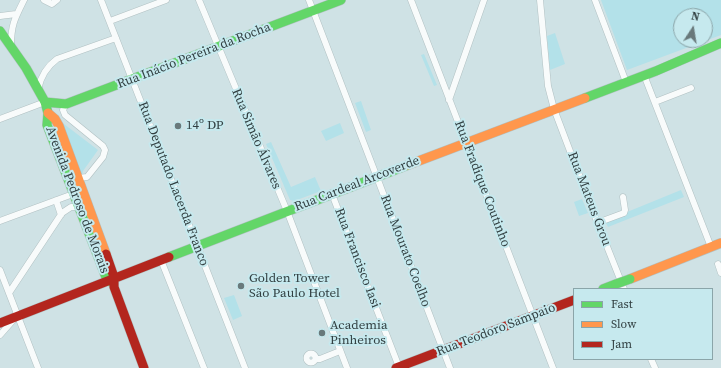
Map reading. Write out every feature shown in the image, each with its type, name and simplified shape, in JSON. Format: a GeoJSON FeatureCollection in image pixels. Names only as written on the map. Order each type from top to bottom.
{"type":"FeatureCollection","features":[{"type":"Feature","properties":{"kind":"main road","name":"Rua Inácio Pereira da Rocha"},"geometry":{"type":"LineString","coordinates":[[45,102],[66,104],[341,0]]}},
{"type":"Feature","properties":{"kind":"main road","name":"Avenida Pedroso de Morais"},"geometry":{"type":"LineString","coordinates":[[0,31],[38,89],[52,116],[78,178],[112,280],[144,368]]}},
{"type":"Feature","properties":{"kind":"main road","name":"Rua Cardeal Arcoverde"},"geometry":{"type":"LineString","coordinates":[[17,316],[626,82],[721,43]]}},
{"type":"Feature","properties":{"kind":"main road","name":"Avenida Pedroso de Morais"},"geometry":{"type":"LineString","coordinates":[[52,116],[47,125],[73,194],[112,280]]}},
{"type":"Feature","properties":{"kind":"main road"},"geometry":{"type":"LineString","coordinates":[[606,288],[721,243]]}},
{"type":"Feature","properties":{"kind":"main road","name":"Rua Teodoro Sampaio"},"geometry":{"type":"LineString","coordinates":[[397,368],[573,300]]}},
{"type":"Feature","properties":{"kind":"main road"},"geometry":{"type":"LineString","coordinates":[[0,324],[17,316]]}},
{"type":"Feature","properties":{"kind":"street"},"geometry":{"type":"LineString","coordinates":[[11,46],[11,30],[16,14],[24,0]]}},
{"type":"Feature","properties":{"kind":"street"},"geometry":{"type":"LineString","coordinates":[[44,0],[52,4],[57,0]]}},
{"type":"Feature","properties":{"kind":"street","name":"Rua Deputado Lacerda Franco"},"geometry":{"type":"LineString","coordinates":[[102,0],[243,367]]}},
{"type":"Feature","properties":{"kind":"street"},"geometry":{"type":"LineString","coordinates":[[110,21],[166,0]]}},
{"type":"Feature","properties":{"kind":"street","name":"Rua Simão Álvares"},"geometry":{"type":"LineString","coordinates":[[199,0],[287,211],[347,368]]}},
{"type":"Feature","properties":{"kind":"street","name":"Rua Mourato Coelho"},"geometry":{"type":"LineString","coordinates":[[309,0],[450,368]]}},
{"type":"Feature","properties":{"kind":"street","name":"Rua Fradique Coutinho"},"geometry":{"type":"LineString","coordinates":[[411,0],[553,368]]}},
{"type":"Feature","properties":{"kind":"street"},"geometry":{"type":"LineString","coordinates":[[449,100],[484,0]]}},
{"type":"Feature","properties":{"kind":"street","name":"Rua Mateus Grou"},"geometry":{"type":"LineString","coordinates":[[540,0],[548,86],[554,109],[597,223],[624,288]]}},
{"type":"Feature","properties":{"kind":"street"},"geometry":{"type":"LineString","coordinates":[[594,0],[626,82]]}},
{"type":"Feature","properties":{"kind":"street"},"geometry":{"type":"LineString","coordinates":[[0,16],[16,14]]}},
{"type":"Feature","properties":{"kind":"street"},"geometry":{"type":"LineString","coordinates":[[38,89],[41,76],[57,59],[116,38]]}},
{"type":"Feature","properties":{"kind":"street"},"geometry":{"type":"LineString","coordinates":[[644,75],[711,247]]}},
{"type":"Feature","properties":{"kind":"street"},"geometry":{"type":"LineString","coordinates":[[655,102],[690,88]]}},
{"type":"Feature","properties":{"kind":"street"},"geometry":{"type":"LineString","coordinates":[[0,119],[45,102]]}},
{"type":"Feature","properties":{"kind":"street"},"geometry":{"type":"LineString","coordinates":[[66,104],[63,112],[67,118],[103,146],[105,150],[103,157],[87,177],[78,178]]}},
{"type":"Feature","properties":{"kind":"street"},"geometry":{"type":"LineString","coordinates":[[52,116],[67,118]]}},
{"type":"Feature","properties":{"kind":"street"},"geometry":{"type":"LineString","coordinates":[[0,221],[73,194]]}},
{"type":"Feature","properties":{"kind":"street","name":"Rua Francisco Iasi"},"geometry":{"type":"LineString","coordinates":[[332,194],[397,368]]}},
{"type":"Feature","properties":{"kind":"street"},"geometry":{"type":"LineString","coordinates":[[597,223],[624,213],[625,206],[623,197]]}},
{"type":"Feature","properties":{"kind":"street"},"geometry":{"type":"LineString","coordinates":[[56,200],[61,215]]}},
{"type":"Feature","properties":{"kind":"street"},"geometry":{"type":"LineString","coordinates":[[9,293],[61,215],[71,207],[79,207]]}},
{"type":"Feature","properties":{"kind":"street"},"geometry":{"type":"LineString","coordinates":[[161,260],[204,368]]}},
{"type":"Feature","properties":{"kind":"street"},"geometry":{"type":"LineString","coordinates":[[718,264],[721,272]]}},
{"type":"Feature","properties":{"kind":"street"},"geometry":{"type":"LineString","coordinates":[[0,270],[38,368]]}},
{"type":"Feature","properties":{"kind":"street","name":"Rua Cardeal Arcoverde"},"geometry":{"type":"LineString","coordinates":[[0,335],[17,316]]}},
{"type":"Feature","properties":{"kind":"street"},"geometry":{"type":"LineString","coordinates":[[316,359],[320,359],[340,351]]}},
{"type":"Feature","properties":{"kind":"shaded area"},"geometry":{"type":"Polygon","coordinates":[[[601,0],[721,0],[721,35],[713,38],[713,8],[673,8],[673,48],[686,48],[627,70],[601,0]]]}},
{"type":"Feature","properties":{"kind":"shaded area"},"geometry":{"type":"Polygon","coordinates":[[[555,33],[565,64],[550,70],[547,36],[555,33]]]}},
{"type":"Feature","properties":{"kind":"shaded area"},"geometry":{"type":"Polygon","coordinates":[[[424,54],[437,85],[434,86],[421,55],[424,54]]]}},
{"type":"Feature","properties":{"kind":"shaded area"},"geometry":{"type":"Polygon","coordinates":[[[361,101],[371,130],[366,132],[355,103],[361,101]]]}},
{"type":"Feature","properties":{"kind":"shaded area"},"geometry":{"type":"Polygon","coordinates":[[[60,121],[98,150],[83,171],[82,176],[60,121]]]}},
{"type":"Feature","properties":{"kind":"shaded area"},"geometry":{"type":"Polygon","coordinates":[[[340,123],[344,133],[326,141],[321,131],[340,123]]]}},
{"type":"Feature","properties":{"kind":"shaded area"},"geometry":{"type":"Polygon","coordinates":[[[271,142],[291,187],[315,177],[321,191],[294,201],[290,200],[266,144],[271,142]]]}},
{"type":"Feature","properties":{"kind":"shaded area"},"geometry":{"type":"Polygon","coordinates":[[[681,190],[684,197],[608,227],[605,221],[681,190]]]}},
{"type":"Feature","properties":{"kind":"shaded area"},"geometry":{"type":"Polygon","coordinates":[[[582,199],[588,213],[579,216],[574,202],[582,199]]]}},
{"type":"Feature","properties":{"kind":"shaded area"},"geometry":{"type":"Polygon","coordinates":[[[234,295],[242,316],[233,320],[224,298],[234,295]]]}},
{"type":"Feature","properties":{"kind":"traffic: fast"},"geometry":{"type":"LineString","coordinates":[[45,102],[66,104],[341,0]]}},
{"type":"Feature","properties":{"kind":"traffic: fast"},"geometry":{"type":"LineString","coordinates":[[0,31],[26,68],[45,102],[48,113],[47,125],[107,280],[111,282]]}},
{"type":"Feature","properties":{"kind":"traffic: fast"},"geometry":{"type":"LineString","coordinates":[[585,98],[656,71],[721,43]]}},
{"type":"Feature","properties":{"kind":"traffic: fast"},"geometry":{"type":"LineString","coordinates":[[169,257],[408,165]]}},
{"type":"Feature","properties":{"kind":"traffic: fast"},"geometry":{"type":"LineString","coordinates":[[616,284],[630,279]]}},
{"type":"Feature","properties":{"kind":"traffic: fast"},"geometry":{"type":"LineString","coordinates":[[606,288],[616,284]]}},
{"type":"Feature","properties":{"kind":"traffic: slow"},"geometry":{"type":"LineString","coordinates":[[408,165],[585,98]]}},
{"type":"Feature","properties":{"kind":"traffic: slow"},"geometry":{"type":"LineString","coordinates":[[48,113],[55,119],[59,126],[106,254]]}},
{"type":"Feature","properties":{"kind":"traffic: slow"},"geometry":{"type":"LineString","coordinates":[[630,279],[721,243]]}},
{"type":"Feature","properties":{"kind":"traffic: jam"},"geometry":{"type":"LineString","coordinates":[[106,254],[114,277],[114,287],[144,368]]}},
{"type":"Feature","properties":{"kind":"traffic: jam"},"geometry":{"type":"LineString","coordinates":[[0,323],[169,257]]}},
{"type":"Feature","properties":{"kind":"traffic: jam"},"geometry":{"type":"LineString","coordinates":[[396,368],[573,300]]}},
{"type":"Feature","properties":{"kind":"place","name":"14º DP"},"geometry":{"type":"Point","coordinates":[178,126]}},
{"type":"Feature","properties":{"kind":"place","name":"Golden Tower São Paulo Hotel"},"geometry":{"type":"Point","coordinates":[241,286]}},
{"type":"Feature","properties":{"kind":"place","name":"Academia Pinheiros"},"geometry":{"type":"Point","coordinates":[322,333]}}]}
